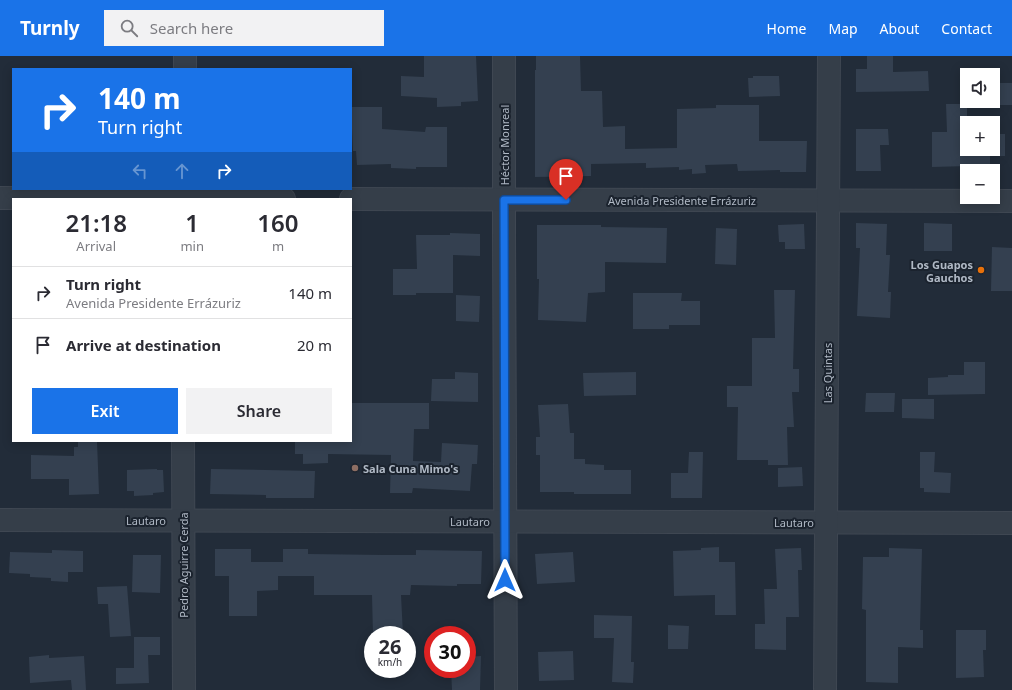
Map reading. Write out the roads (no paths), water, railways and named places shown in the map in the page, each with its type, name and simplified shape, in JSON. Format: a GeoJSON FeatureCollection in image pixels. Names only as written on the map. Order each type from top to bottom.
{"type":"FeatureCollection","features":[{"type":"Feature","properties":{"kind":"street"},"geometry":{"type":"LineString","coordinates":[[185,56],[185,68]]}},
{"type":"Feature","properties":{"kind":"street","name":"Héctor Monreal"},"geometry":{"type":"LineString","coordinates":[[504,56],[506,690]]}},
{"type":"Feature","properties":{"kind":"street","name":"Las Quintas"},"geometry":{"type":"LineString","coordinates":[[825,690],[829,56]]}},
{"type":"Feature","properties":{"kind":"street"},"geometry":{"type":"LineString","coordinates":[[0,198],[12,198]]}},
{"type":"Feature","properties":{"kind":"street","name":"Avenida Presidente Errázuriz"},"geometry":{"type":"LineString","coordinates":[[352,199],[1012,201]]}},
{"type":"Feature","properties":{"kind":"street","name":"Pedro Aguirre Cerda"},"geometry":{"type":"LineString","coordinates":[[183,442],[184,690]]}},
{"type":"Feature","properties":{"kind":"street","name":"Lautaro"},"geometry":{"type":"LineString","coordinates":[[0,520],[1012,523]]}},
{"type":"Feature","properties":{"kind":"place","name":"Los Guapos Gauchos"},"geometry":{"type":"Point","coordinates":[981,270]}},
{"type":"Feature","properties":{"kind":"place","name":"Sala Cuna Mimo's"},"geometry":{"type":"Point","coordinates":[355,468]}}]}
